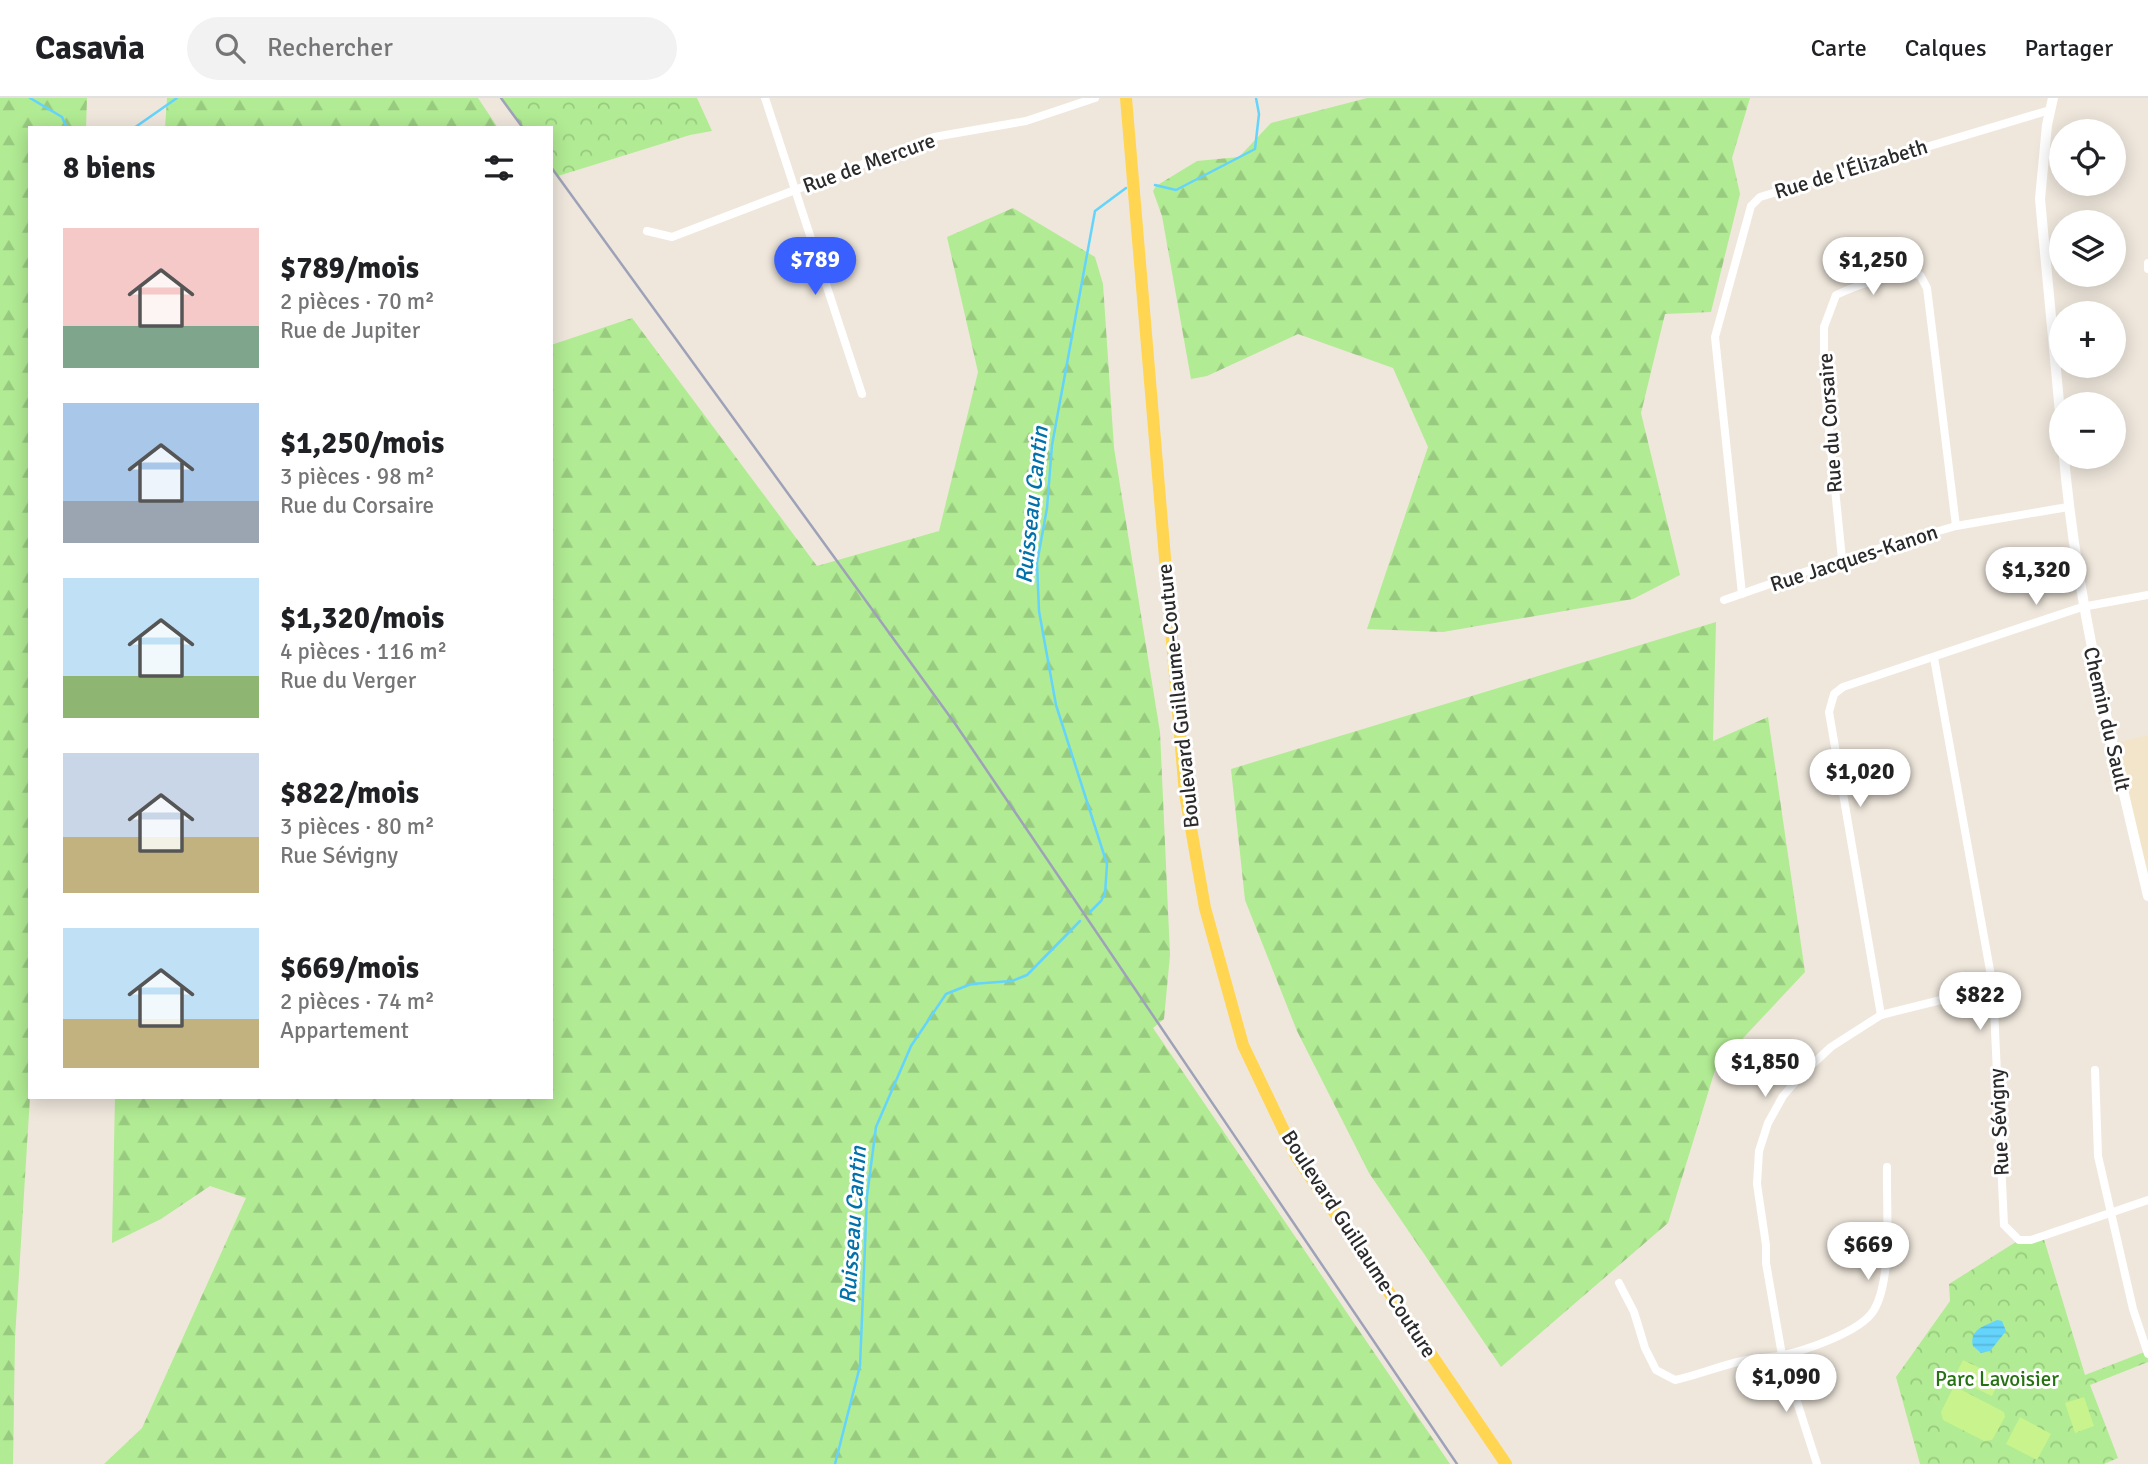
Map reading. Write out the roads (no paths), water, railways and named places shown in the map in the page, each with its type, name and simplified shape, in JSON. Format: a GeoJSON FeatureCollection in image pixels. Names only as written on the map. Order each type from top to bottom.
{"type":"FeatureCollection","features":[{"type":"Feature","properties":{"kind":"main road","name":"Boulevard Guillaume-Couture"},"geometry":{"type":"LineString","coordinates":[[1126,98],[1185,794],[1205,908],[1236,1020],[1243,1045],[1296,1156],[1506,1464]]}},
{"type":"Feature","properties":{"kind":"street"},"geometry":{"type":"LineString","coordinates":[[765,98],[862,394]]}},
{"type":"Feature","properties":{"kind":"street","name":"Rue de Mercure"},"geometry":{"type":"LineString","coordinates":[[647,231],[672,237],[934,137],[1026,121],[1095,98]]}},
{"type":"Feature","properties":{"kind":"street"},"geometry":{"type":"LineString","coordinates":[[2053,98],[2040,199],[2058,392]]}},
{"type":"Feature","properties":{"kind":"street","name":"Rue de l'Élizabeth"},"geometry":{"type":"LineString","coordinates":[[1742,594],[1715,337],[1751,206],[1760,197],[2050,110]]}},
{"type":"Feature","properties":{"kind":"street"},"geometry":{"type":"LineString","coordinates":[[2148,263],[2148,269]]}},
{"type":"Feature","properties":{"kind":"street","name":"Rue du Corsaire"},"geometry":{"type":"LineString","coordinates":[[1842,559],[1824,378],[1825,327],[1836,295],[1852,287],[1910,273],[1920,275],[1927,288],[1956,526]]}},
{"type":"Feature","properties":{"kind":"street","name":"Chemin du Sault"},"geometry":{"type":"LineString","coordinates":[[2065,469],[2082,607],[2148,896]]}},
{"type":"Feature","properties":{"kind":"street","name":"Rue Jacques-Kanon"},"geometry":{"type":"LineString","coordinates":[[1724,600],[1842,559],[1956,526],[2068,507]]}},
{"type":"Feature","properties":{"kind":"street"},"geometry":{"type":"LineString","coordinates":[[1881,1015],[1829,712],[1834,694],[1843,687],[2082,607],[2148,595]]}},
{"type":"Feature","properties":{"kind":"street","name":"Rue Sévigny"},"geometry":{"type":"LineString","coordinates":[[1934,658],[1993,987],[2004,1225],[2019,1240],[2031,1240],[2148,1200]]}},
{"type":"Feature","properties":{"kind":"street"},"geometry":{"type":"LineString","coordinates":[[1817,1464],[1782,1355],[1766,1263],[1766,1245],[1756,1184],[1759,1151],[1768,1123],[1783,1096],[1802,1073],[1831,1047],[1881,1015],[1993,987]]}},
{"type":"Feature","properties":{"kind":"street"},"geometry":{"type":"LineString","coordinates":[[2095,1070],[2098,1156],[2133,1310],[2148,1354]]}},
{"type":"Feature","properties":{"kind":"street"},"geometry":{"type":"LineString","coordinates":[[1619,1283],[1634,1312],[1645,1348],[1656,1370],[1675,1380],[1741,1361],[1782,1355],[1824,1342],[1866,1319],[1874,1310],[1881,1292],[1886,1267],[1887,1167]]}},
{"type":"Feature","properties":{"kind":"water"},"geometry":{"type":"Polygon","coordinates":[[[1997,1320],[2002,1321],[2006,1331],[1990,1351],[1981,1353],[1973,1346],[1973,1336],[1979,1329],[1997,1320]]]}},
{"type":"Feature","properties":{"kind":"waterway"},"geometry":{"type":"LineString","coordinates":[[30,98],[62,117],[66,126]]}},
{"type":"Feature","properties":{"kind":"waterway"},"geometry":{"type":"LineString","coordinates":[[137,126],[177,98]]}},
{"type":"Feature","properties":{"kind":"waterway","name":"Ruisseau Cantin"},"geometry":{"type":"LineString","coordinates":[[1155,185],[1176,190],[1255,149],[1259,114],[1256,98]]}},
{"type":"Feature","properties":{"kind":"waterway","name":"Ruisseau Cantin"},"geometry":{"type":"LineString","coordinates":[[1090,912],[1105,894],[1107,864],[1056,705],[1039,611],[1037,563],[1047,508],[1052,445],[1095,211],[1126,188]]}},
{"type":"Feature","properties":{"kind":"waterway","name":"Ruisseau Cantin"},"geometry":{"type":"LineString","coordinates":[[835,1464],[860,1366],[867,1196],[876,1127],[911,1046],[946,994],[971,984],[1012,981],[1027,975],[1080,921]]}},
{"type":"Feature","properties":{"kind":"railway"},"geometry":{"type":"LineString","coordinates":[[501,98],[522,126]]}},
{"type":"Feature","properties":{"kind":"railway"},"geometry":{"type":"LineString","coordinates":[[553,170],[956,725],[1457,1464]]}},
{"type":"Feature","properties":{"kind":"park label","name":"Parc Lavoisier"},"geometry":{"type":"Point","coordinates":[1997,1379]}}]}
